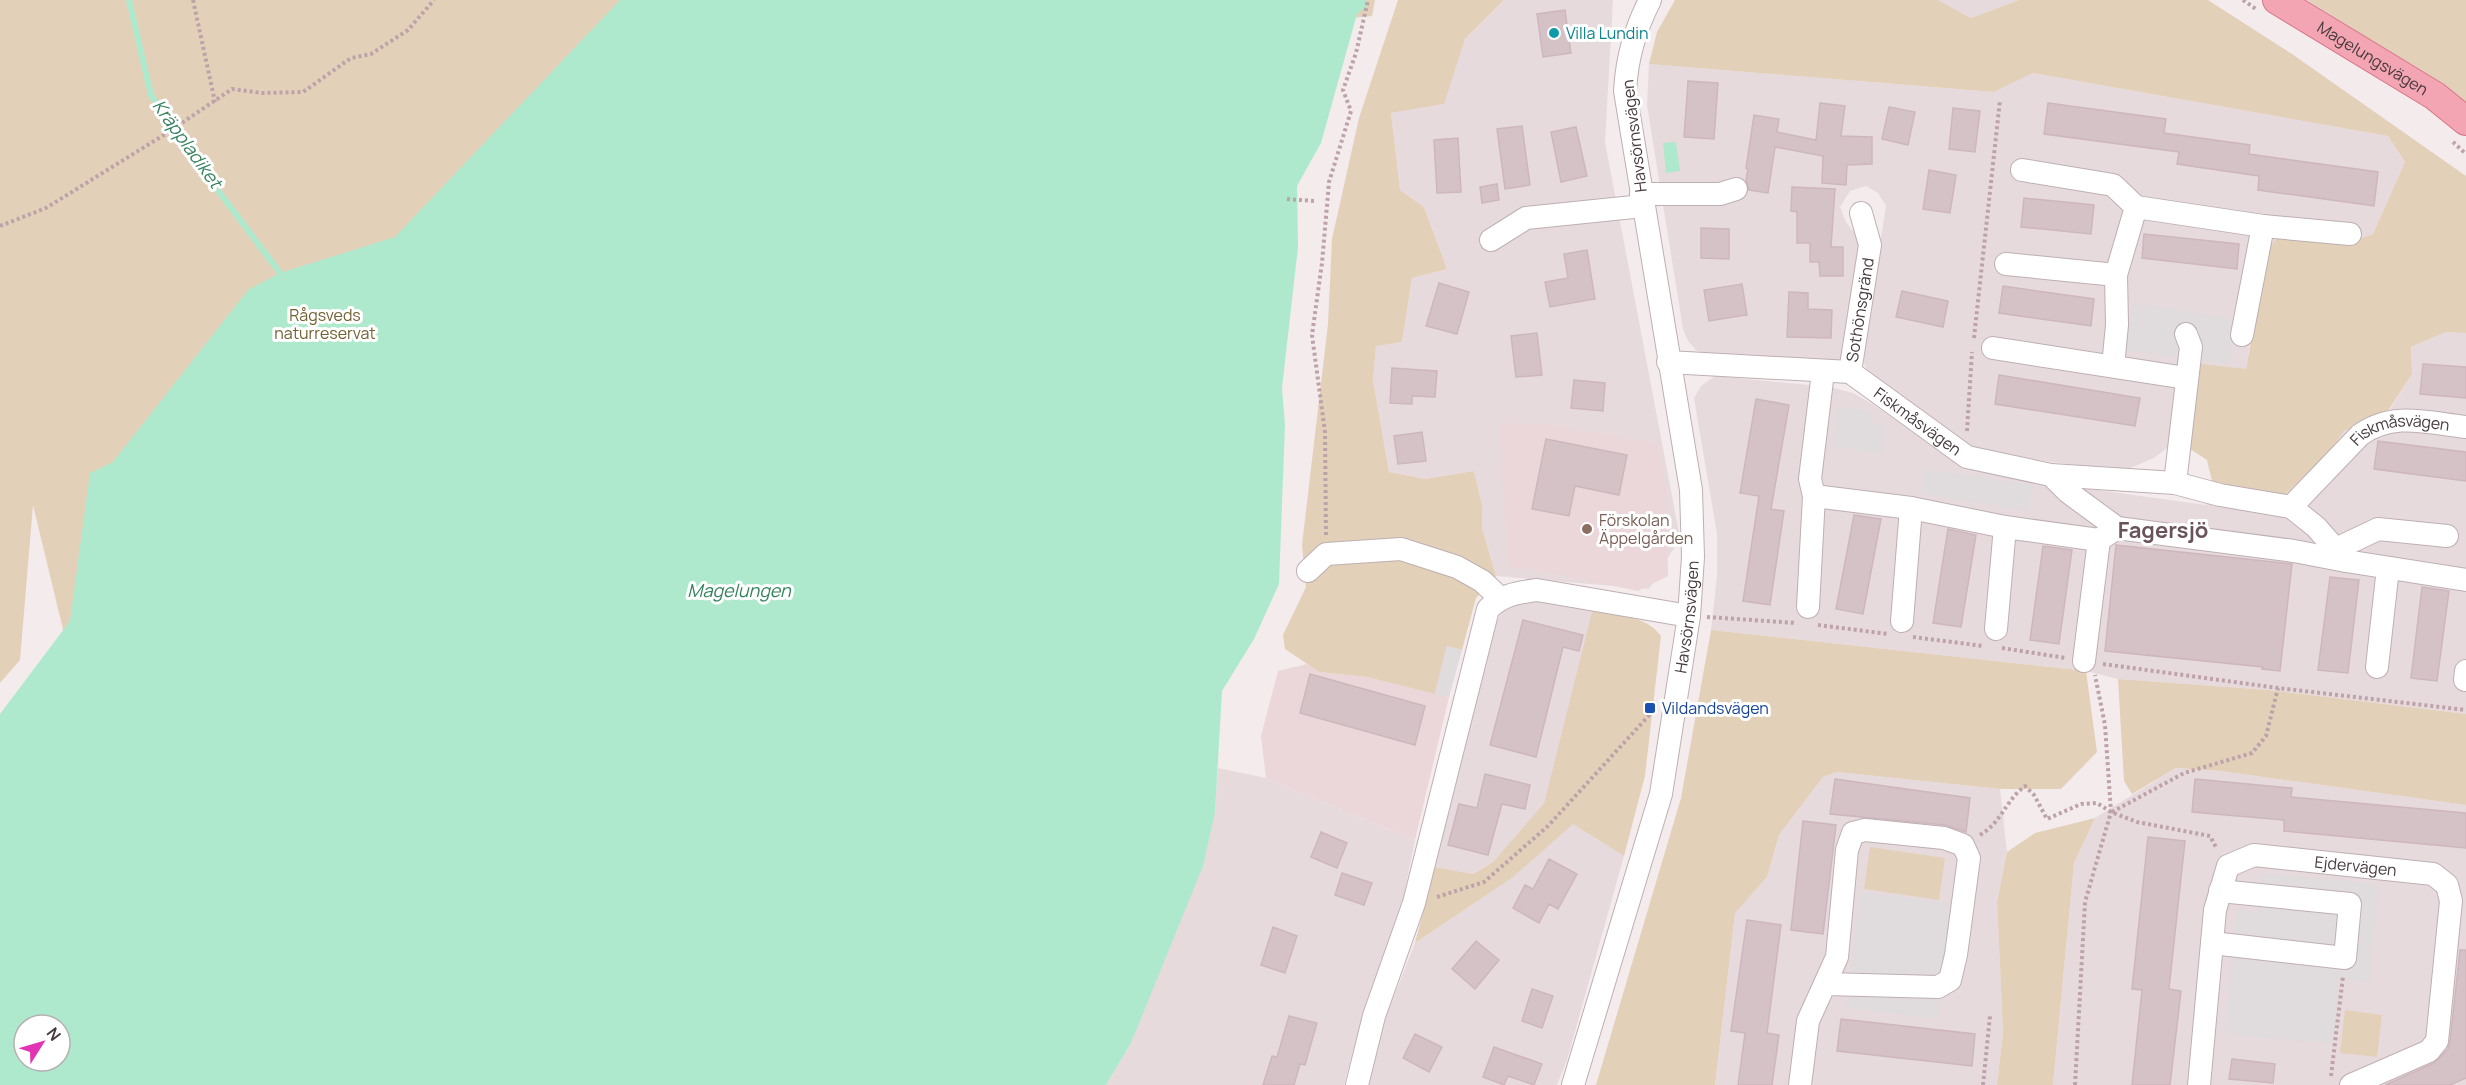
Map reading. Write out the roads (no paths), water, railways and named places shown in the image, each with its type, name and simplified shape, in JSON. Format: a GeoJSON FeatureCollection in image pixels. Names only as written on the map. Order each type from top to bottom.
{"type":"FeatureCollection","features":[{"type":"Feature","properties":{"kind":"main road","name":"Magelungsvägen"},"geometry":{"type":"LineString","coordinates":[[2277,0],[2435,96],[2466,121]]}},
{"type":"Feature","properties":{"kind":"street","name":"Havsörnsvägen"},"geometry":{"type":"LineString","coordinates":[[1574,1085],[1661,794],[1689,616],[1693,557],[1691,490],[1668,362],[1625,91],[1631,46],[1650,0]]}},
{"type":"Feature","properties":{"kind":"street"},"geometry":{"type":"LineString","coordinates":[[2022,170],[2113,185],[2136,207],[2263,226],[2350,234]]}},
{"type":"Feature","properties":{"kind":"street"},"geometry":{"type":"LineString","coordinates":[[1491,240],[1526,218],[1642,200],[1720,194],[1736,189]]}},
{"type":"Feature","properties":{"kind":"street"},"geometry":{"type":"LineString","coordinates":[[2113,366],[2117,324],[2116,275],[2136,207]]}},
{"type":"Feature","properties":{"kind":"street","name":"Sothönsgränd"},"geometry":{"type":"LineString","coordinates":[[1850,372],[1870,245],[1861,213]]}},
{"type":"Feature","properties":{"kind":"street"},"geometry":{"type":"LineString","coordinates":[[2242,335],[2263,226]]}},
{"type":"Feature","properties":{"kind":"street"},"geometry":{"type":"LineString","coordinates":[[2006,264],[2116,275]]}},
{"type":"Feature","properties":{"kind":"street"},"geometry":{"type":"LineString","coordinates":[[2175,483],[2191,347],[2186,334]]}},
{"type":"Feature","properties":{"kind":"street"},"geometry":{"type":"LineString","coordinates":[[1993,348],[2186,378]]}},
{"type":"Feature","properties":{"kind":"street"},"geometry":{"type":"LineString","coordinates":[[1668,362],[1850,372]]}},
{"type":"Feature","properties":{"kind":"street"},"geometry":{"type":"LineString","coordinates":[[1808,607],[1814,496],[1810,479],[1823,372]]}},
{"type":"Feature","properties":{"kind":"street","name":"Fiskmåsvägen"},"geometry":{"type":"LineString","coordinates":[[1850,372],[1967,457],[2051,475],[2175,483],[2220,495],[2292,507],[2360,435],[2372,427],[2386,421],[2402,419],[2466,427]]}},
{"type":"Feature","properties":{"kind":"street"},"geometry":{"type":"LineString","coordinates":[[2051,475],[2108,534]]}},
{"type":"Feature","properties":{"kind":"street"},"geometry":{"type":"LineString","coordinates":[[1814,496],[1911,508],[2005,527],[2341,555],[2388,568],[2466,580]]}},
{"type":"Feature","properties":{"kind":"street"},"geometry":{"type":"LineString","coordinates":[[2292,507],[2316,527],[2341,555]]}},
{"type":"Feature","properties":{"kind":"street"},"geometry":{"type":"LineString","coordinates":[[1902,621],[1911,508]]}},
{"type":"Feature","properties":{"kind":"street"},"geometry":{"type":"LineString","coordinates":[[1996,629],[2005,527]]}},
{"type":"Feature","properties":{"kind":"street"},"geometry":{"type":"LineString","coordinates":[[2341,555],[2378,529],[2447,536]]}},
{"type":"Feature","properties":{"kind":"street"},"geometry":{"type":"LineString","coordinates":[[2089,667],[2108,534]]}},
{"type":"Feature","properties":{"kind":"street"},"geometry":{"type":"LineString","coordinates":[[1308,571],[1326,554],[1401,549],[1457,567],[1482,581],[1500,598]]}},
{"type":"Feature","properties":{"kind":"street"},"geometry":{"type":"LineString","coordinates":[[2377,667],[2388,568]]}},
{"type":"Feature","properties":{"kind":"street"},"geometry":{"type":"LineString","coordinates":[[1356,1085],[1374,1016],[1414,903],[1488,609],[1500,598],[1517,592],[1537,590],[1689,616]]}},
{"type":"Feature","properties":{"kind":"street"},"geometry":{"type":"LineString","coordinates":[[1800,1085],[1808,1021],[1837,957],[1847,850],[1853,833],[1864,830],[1933,837],[1963,844],[1969,858],[1956,955],[1950,980],[1938,987],[1826,984]]}},
{"type":"Feature","properties":{"kind":"street","name":"Ejdervägen"},"geometry":{"type":"LineString","coordinates":[[2220,891],[2228,866],[2254,855],[2433,874],[2448,885],[2451,901],[2437,1041],[2429,1051],[2351,1085]]}},
{"type":"Feature","properties":{"kind":"street"},"geometry":{"type":"LineString","coordinates":[[2199,1085],[2215,910],[2220,891],[2350,904],[2345,958],[2212,943]]}},
{"type":"Feature","properties":{"kind":"water","name":"Magelungen"},"geometry":{"type":"Polygon","coordinates":[[[620,0],[1366,0],[1367,6],[1357,14],[1321,143],[1297,186],[1298,247],[1282,388],[1285,425],[1279,584],[1254,639],[1222,691],[1215,812],[1203,866],[1131,1043],[1106,1085],[0,1085],[0,714],[70,621],[90,473],[113,462],[248,290],[280,273],[395,237],[620,0]]]}},
{"type":"Feature","properties":{"kind":"water"},"geometry":{"type":"Polygon","coordinates":[[[1676,142],[1680,171],[1666,173],[1663,143],[1676,142]]]}},
{"type":"Feature","properties":{"kind":"waterway","name":"Kräppladiket"},"geometry":{"type":"LineString","coordinates":[[129,0],[151,95],[195,160],[280,273]]}},
{"type":"Feature","properties":{"kind":"place","name":"Villa Lundin"},"geometry":{"type":"Point","coordinates":[1554,33]}},
{"type":"Feature","properties":{"kind":"place","name":"Förskolan Äppelgården"},"geometry":{"type":"Point","coordinates":[1587,529]}},
{"type":"Feature","properties":{"kind":"place","name":"Vildandsvägen"},"geometry":{"type":"Point","coordinates":[1650,708]}},
{"type":"Feature","properties":{"kind":"district","name":"Fagersjö"},"geometry":{"type":"Point","coordinates":[2163,530]}},
{"type":"Feature","properties":{"kind":"park label","name":"Rågsveds naturreservat"},"geometry":{"type":"Point","coordinates":[325,324]}}]}
